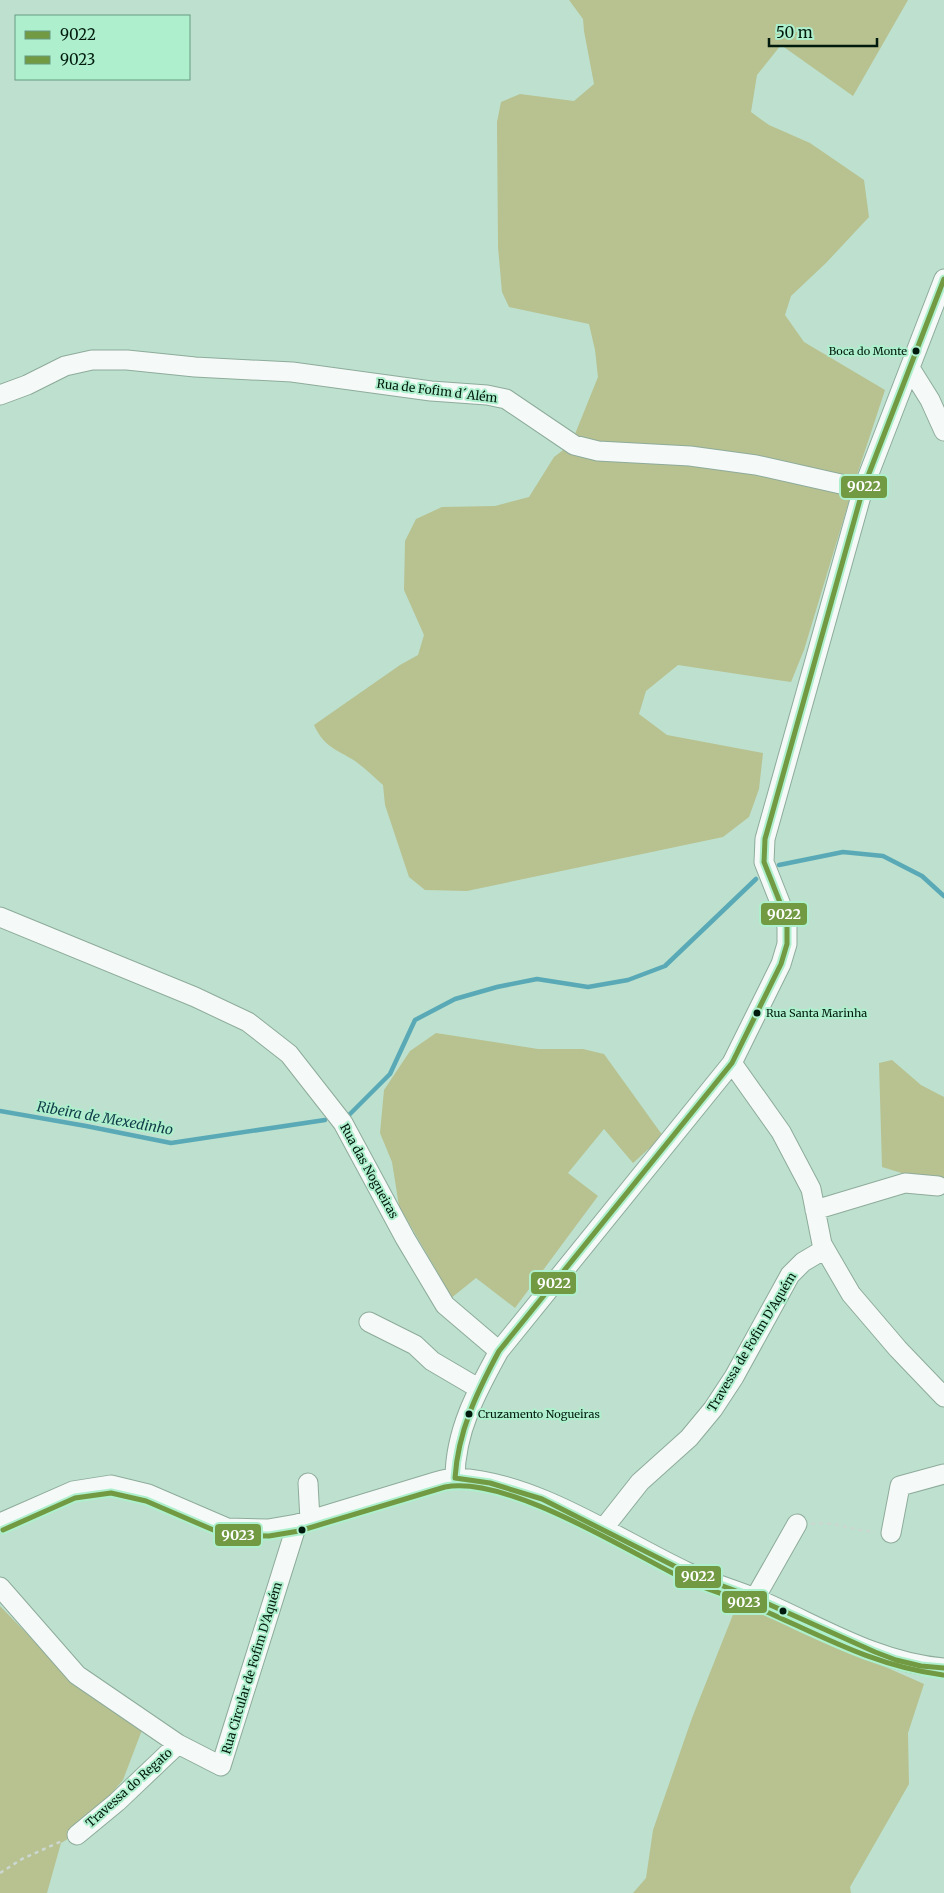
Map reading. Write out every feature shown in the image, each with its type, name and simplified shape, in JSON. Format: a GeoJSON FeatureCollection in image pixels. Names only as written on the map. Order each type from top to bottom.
{"type":"FeatureCollection","features":[{"type":"Feature","properties":{"kind":"street"},"geometry":{"type":"LineString","coordinates":[[456,1478],[455,1460],[458,1441],[478,1388],[499,1350],[732,1063],[780,964],[787,944],[787,927],[783,910],[764,862],[765,839],[863,490],[944,279]]}},
{"type":"Feature","properties":{"kind":"street","name":"Rua de Fofim d´Além"},"geometry":{"type":"LineString","coordinates":[[0,395],[27,386],[65,366],[92,360],[128,360],[195,368],[292,372],[431,391],[487,395],[506,399],[574,445],[598,451],[690,456],[756,464],[863,490]]}},
{"type":"Feature","properties":{"kind":"street"},"geometry":{"type":"LineString","coordinates":[[910,368],[930,400],[944,431]]}},
{"type":"Feature","properties":{"kind":"street","name":"Rua das Nogueiras"},"geometry":{"type":"LineString","coordinates":[[0,916],[195,997],[248,1022],[289,1054],[343,1123],[405,1238],[445,1304],[499,1350]]}},
{"type":"Feature","properties":{"kind":"street"},"geometry":{"type":"LineString","coordinates":[[732,1063],[781,1132],[811,1189],[822,1244],[851,1294],[898,1349],[944,1398]]}},
{"type":"Feature","properties":{"kind":"street"},"geometry":{"type":"LineString","coordinates":[[815,1210],[905,1183],[938,1186]]}},
{"type":"Feature","properties":{"kind":"street","name":"Travessa de Fofim D'Aquém"},"geometry":{"type":"LineString","coordinates":[[603,1529],[640,1482],[702,1424],[734,1377],[790,1275],[803,1262],[826,1249]]}},
{"type":"Feature","properties":{"kind":"street"},"geometry":{"type":"LineString","coordinates":[[369,1322],[415,1345],[432,1361],[478,1388]]}},
{"type":"Feature","properties":{"kind":"street"},"geometry":{"type":"LineString","coordinates":[[891,1533],[900,1486],[944,1474]]}},
{"type":"Feature","properties":{"kind":"street"},"geometry":{"type":"LineString","coordinates":[[0,1523],[73,1490],[111,1485],[148,1494],[227,1528],[268,1529],[303,1522],[435,1482],[456,1478],[490,1483],[542,1499],[688,1573],[756,1598],[875,1652],[896,1660],[922,1666],[944,1668]]}},
{"type":"Feature","properties":{"kind":"street"},"geometry":{"type":"LineString","coordinates":[[303,1522],[308,1483]]}},
{"type":"Feature","properties":{"kind":"street","name":"Rua Circular de Fofim D'Aquém"},"geometry":{"type":"LineString","coordinates":[[0,1587],[77,1675],[178,1744],[221,1766],[303,1522]]}},
{"type":"Feature","properties":{"kind":"street"},"geometry":{"type":"LineString","coordinates":[[756,1598],[797,1524]]}},
{"type":"Feature","properties":{"kind":"street","name":"Travessa do Regato"},"geometry":{"type":"LineString","coordinates":[[77,1835],[117,1802],[178,1744]]}},
{"type":"Feature","properties":{"kind":"path"},"geometry":{"type":"LineString","coordinates":[[797,1524],[809,1525],[818,1523],[871,1532],[891,1533]]}},
{"type":"Feature","properties":{"kind":"path","name":"Travessa do Regato"},"geometry":{"type":"LineString","coordinates":[[0,1872],[22,1859],[77,1835]]}},
{"type":"Feature","properties":{"kind":"green space"},"geometry":{"type":"Polygon","coordinates":[[[569,0],[908,0],[853,96],[781,45],[757,75],[751,112],[769,125],[810,143],[864,180],[869,217],[826,263],[791,296],[785,315],[804,342],[885,390],[856,478],[804,650],[791,682],[678,665],[646,691],[639,714],[667,735],[763,753],[759,789],[749,817],[723,837],[467,891],[425,890],[409,877],[385,805],[383,785],[355,761],[326,743],[314,725],[400,665],[418,655],[424,635],[404,590],[405,541],[416,519],[442,507],[495,506],[529,497],[554,457],[571,444],[598,377],[595,350],[589,324],[509,307],[502,292],[498,247],[497,122],[501,102],[520,94],[574,101],[594,84],[583,19],[569,0]]]}},
{"type":"Feature","properties":{"kind":"green space"},"geometry":{"type":"Polygon","coordinates":[[[436,1033],[538,1049],[583,1049],[604,1054],[663,1136],[633,1163],[604,1129],[568,1173],[598,1196],[515,1308],[476,1278],[450,1299],[435,1268],[399,1206],[392,1162],[380,1133],[384,1090],[410,1051],[436,1033]]]}},
{"type":"Feature","properties":{"kind":"green space"},"geometry":{"type":"Polygon","coordinates":[[[892,1060],[921,1085],[944,1097],[944,1186],[882,1167],[879,1063],[892,1060]]]}},
{"type":"Feature","properties":{"kind":"green space"},"geometry":{"type":"Polygon","coordinates":[[[738,1602],[924,1684],[908,1733],[909,1784],[850,1887],[851,1893],[633,1893],[646,1878],[653,1830],[692,1718],[738,1602]]]}},
{"type":"Feature","properties":{"kind":"green space"},"geometry":{"type":"Polygon","coordinates":[[[0,1606],[42,1649],[142,1730],[123,1780],[78,1833],[61,1843],[47,1893],[0,1893],[0,1606]]]}},
{"type":"Feature","properties":{"kind":"waterway","name":"Ribeira de Mexedinho"},"geometry":{"type":"LineString","coordinates":[[779,865],[843,852],[883,856],[922,876],[944,896]]}},
{"type":"Feature","properties":{"kind":"waterway","name":"Ribeira de Mexedinho"},"geometry":{"type":"LineString","coordinates":[[349,1115],[390,1074],[415,1020],[455,999],[497,987],[537,979],[588,987],[628,980],[665,966],[756,879]]}},
{"type":"Feature","properties":{"kind":"waterway","name":"Ribeira de Mexedinho"},"geometry":{"type":"LineString","coordinates":[[0,1111],[171,1143],[325,1120]]}},
{"type":"Feature","properties":{"kind":"transit line","name":"9022"},"geometry":{"type":"LineString","coordinates":[[455,1478],[464,1428],[483,1382],[499,1351],[732,1063],[781,964],[787,944],[787,927],[783,910],[764,862],[765,839],[863,489],[944,279]]}},
{"type":"Feature","properties":{"kind":"transit line","name":"9022"},"geometry":{"type":"LineString","coordinates":[[455,1478],[490,1483],[542,1499],[688,1573],[755,1598],[875,1652],[896,1660],[921,1666],[944,1668]]}},
{"type":"Feature","properties":{"kind":"transit line","name":"9023"},"geometry":{"type":"LineString","coordinates":[[3,1530],[75,1498],[111,1493],[146,1501],[225,1535],[269,1536],[299,1531],[445,1487],[470,1486],[500,1492],[532,1503],[598,1534],[691,1582],[747,1603],[847,1648],[893,1665],[943,1675]]}},
{"type":"Feature","properties":{"kind":"place","name":"Boca do Monte"},"geometry":{"type":"Point","coordinates":[916,351]}},
{"type":"Feature","properties":{"kind":"place","name":"Rua Santa Marinha"},"geometry":{"type":"Point","coordinates":[757,1013]}},
{"type":"Feature","properties":{"kind":"place","name":"Cruzamento Nogueiras"},"geometry":{"type":"Point","coordinates":[469,1414]}}]}
